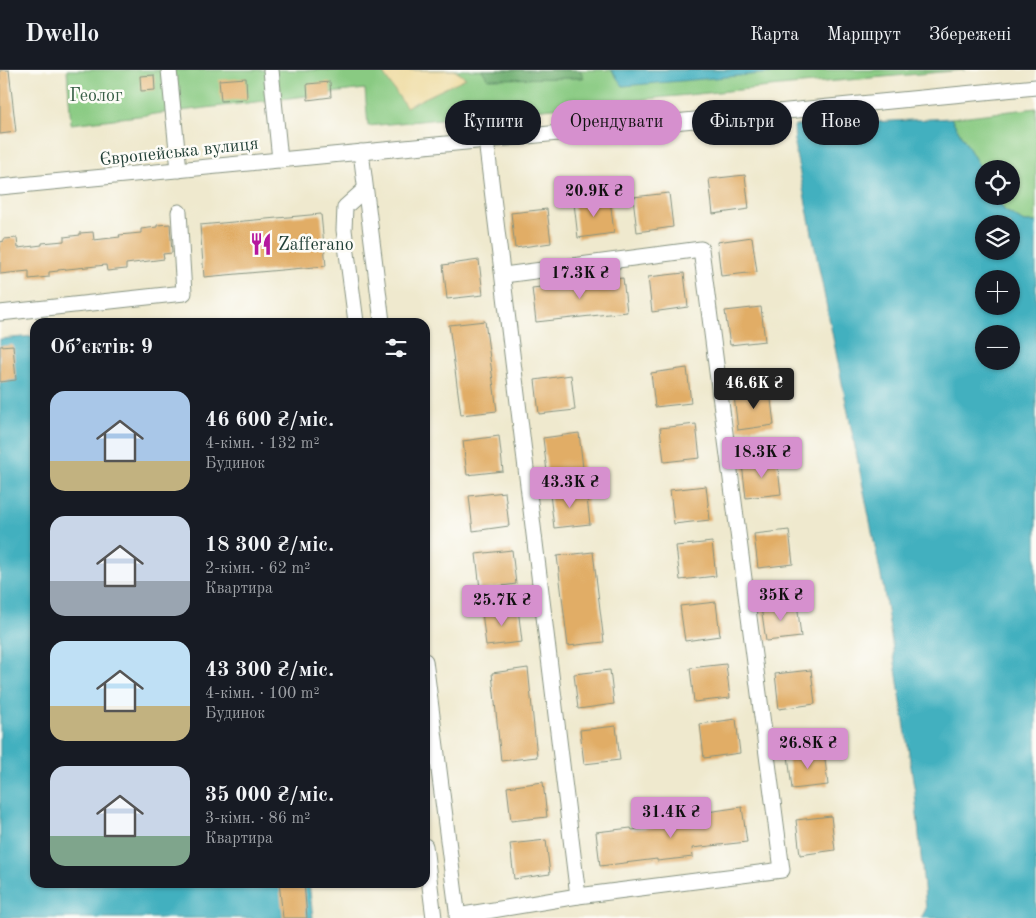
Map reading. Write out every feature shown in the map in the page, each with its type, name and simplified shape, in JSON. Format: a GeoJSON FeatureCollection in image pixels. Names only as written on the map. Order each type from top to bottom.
{"type":"FeatureCollection","features":[{"type":"Feature","properties":{"kind":"street"},"geometry":{"type":"LineString","coordinates":[[169,70],[179,170]]}},
{"type":"Feature","properties":{"kind":"street"},"geometry":{"type":"LineString","coordinates":[[271,70],[280,160]]}},
{"type":"Feature","properties":{"kind":"street","name":"Європейська вулиця"},"geometry":{"type":"LineString","coordinates":[[541,135],[1036,87]]}},
{"type":"Feature","properties":{"kind":"street","name":"Європейська вулиця"},"geometry":{"type":"LineString","coordinates":[[0,187],[445,144]]}},
{"type":"Feature","properties":{"kind":"street"},"geometry":{"type":"LineString","coordinates":[[487,145],[504,275],[578,896]]}},
{"type":"Feature","properties":{"kind":"street"},"geometry":{"type":"LineString","coordinates":[[361,152],[381,318]]}},
{"type":"Feature","properties":{"kind":"street"},"geometry":{"type":"LineString","coordinates":[[355,318],[344,230],[345,207],[365,189]]}},
{"type":"Feature","properties":{"kind":"street"},"geometry":{"type":"LineString","coordinates":[[0,313],[184,293],[179,212]]}},
{"type":"Feature","properties":{"kind":"street"},"geometry":{"type":"LineString","coordinates":[[430,701],[457,917],[578,896],[782,870],[701,249],[504,275]]}},
{"type":"Feature","properties":{"kind":"street"},"geometry":{"type":"LineString","coordinates":[[430,886],[434,918]]}},
{"type":"Feature","properties":{"kind":"green space","name":"Геолог"},"geometry":{"type":"Polygon","coordinates":[[[67,70],[965,70],[636,100],[551,100],[551,108],[541,109],[541,100],[445,100],[445,119],[368,126],[365,89],[71,124],[67,70]]]}},
{"type":"Feature","properties":{"kind":"green space"},"geometry":{"type":"Polygon","coordinates":[[[482,70],[580,70],[584,78],[488,79],[482,70]]]}},
{"type":"Feature","properties":{"kind":"green space"},"geometry":{"type":"Polygon","coordinates":[[[1036,108],[1036,222],[1024,222],[1020,220],[1020,215],[1012,215],[1004,210],[1001,205],[1020,205],[1020,160],[976,160],[951,118],[1036,108]]]}},
{"type":"Feature","properties":{"kind":"sand"},"geometry":{"type":"Polygon","coordinates":[[[384,70],[454,70],[466,78],[406,107],[384,75],[384,70]]]}},
{"type":"Feature","properties":{"kind":"water"},"geometry":{"type":"Polygon","coordinates":[[[611,70],[807,70],[623,86],[611,70]]]}},
{"type":"Feature","properties":{"kind":"water"},"geometry":{"type":"Polygon","coordinates":[[[951,118],[976,160],[975,205],[1001,205],[1004,210],[1012,215],[975,215],[975,260],[1020,260],[1020,220],[1024,222],[1036,222],[1036,918],[921,918],[926,909],[915,793],[884,591],[795,149],[794,126],[802,126],[802,145],[879,145],[879,122],[951,118]]]}},
{"type":"Feature","properties":{"kind":"water"},"geometry":{"type":"Polygon","coordinates":[[[30,336],[30,888],[310,888],[313,918],[0,918],[0,339],[30,336]]]}},
{"type":"Feature","properties":{"kind":"building"},"geometry":{"type":"Polygon","coordinates":[[[0,70],[9,70],[16,132],[0,134],[0,70]]]}},
{"type":"Feature","properties":{"kind":"building"},"geometry":{"type":"Polygon","coordinates":[[[154,75],[155,90],[141,91],[140,76],[154,75]]]}},
{"type":"Feature","properties":{"kind":"building"},"geometry":{"type":"Polygon","coordinates":[[[246,78],[247,99],[221,101],[219,80],[246,78]]]}},
{"type":"Feature","properties":{"kind":"building"},"geometry":{"type":"Polygon","coordinates":[[[330,82],[331,97],[308,100],[307,84],[330,82]]]}},
{"type":"Feature","properties":{"kind":"building"},"geometry":{"type":"Polygon","coordinates":[[[745,175],[749,209],[713,214],[709,179],[745,175]]]}},
{"type":"Feature","properties":{"kind":"building"},"geometry":{"type":"Polygon","coordinates":[[[669,193],[673,227],[637,232],[633,197],[669,193]]]}},
{"type":"Feature","properties":{"kind":"building"},"geometry":{"type":"Polygon","coordinates":[[[610,199],[614,233],[578,238],[574,203],[610,199]]]}},
{"type":"Feature","properties":{"kind":"building"},"geometry":{"type":"Polygon","coordinates":[[[547,209],[551,243],[515,248],[511,213],[547,209]]]}},
{"type":"Feature","properties":{"kind":"building"},"geometry":{"type":"Polygon","coordinates":[[[321,214],[326,266],[204,277],[200,225],[321,214]]]}},
{"type":"Feature","properties":{"kind":"building"},"geometry":{"type":"Polygon","coordinates":[[[170,224],[172,253],[163,254],[164,259],[126,264],[126,269],[107,271],[106,265],[58,270],[49,272],[49,277],[29,279],[29,271],[0,274],[0,242],[4,241],[4,239],[17,238],[18,248],[64,241],[64,237],[80,235],[80,233],[93,232],[94,240],[141,233],[141,229],[170,224]]]}},
{"type":"Feature","properties":{"kind":"building"},"geometry":{"type":"Polygon","coordinates":[[[752,237],[757,272],[721,276],[717,242],[752,237]]]}},
{"type":"Feature","properties":{"kind":"building"},"geometry":{"type":"Polygon","coordinates":[[[479,260],[483,295],[447,299],[443,265],[479,260]]]}},
{"type":"Feature","properties":{"kind":"building"},"geometry":{"type":"Polygon","coordinates":[[[684,273],[688,307],[652,312],[648,277],[684,273]]]}},
{"type":"Feature","properties":{"kind":"building"},"geometry":{"type":"Polygon","coordinates":[[[623,278],[627,312],[536,322],[532,288],[623,278]]]}},
{"type":"Feature","properties":{"kind":"building"},"geometry":{"type":"Polygon","coordinates":[[[761,307],[765,341],[730,345],[725,311],[761,307]]]}},
{"type":"Feature","properties":{"kind":"building"},"geometry":{"type":"Polygon","coordinates":[[[485,321],[497,411],[461,415],[449,325],[485,321]]]}},
{"type":"Feature","properties":{"kind":"building"},"geometry":{"type":"Polygon","coordinates":[[[13,345],[16,380],[0,382],[0,346],[13,345]]]}},
{"type":"Feature","properties":{"kind":"building"},"geometry":{"type":"Polygon","coordinates":[[[687,368],[691,403],[655,407],[651,373],[687,368]]]}},
{"type":"Feature","properties":{"kind":"building"},"geometry":{"type":"Polygon","coordinates":[[[571,375],[575,410],[539,414],[535,380],[571,375]]]}},
{"type":"Feature","properties":{"kind":"building"},"geometry":{"type":"Polygon","coordinates":[[[770,391],[774,425],[738,430],[734,396],[770,391]]]}},
{"type":"Feature","properties":{"kind":"building"},"geometry":{"type":"Polygon","coordinates":[[[696,424],[700,458],[664,462],[660,428],[696,424]]]}},
{"type":"Feature","properties":{"kind":"building"},"geometry":{"type":"Polygon","coordinates":[[[579,433],[583,468],[547,472],[543,438],[579,433]]]}},
{"type":"Feature","properties":{"kind":"building"},"geometry":{"type":"Polygon","coordinates":[[[499,436],[503,471],[467,475],[463,441],[499,436]]]}},
{"type":"Feature","properties":{"kind":"building"},"geometry":{"type":"Polygon","coordinates":[[[777,460],[781,494],[746,498],[742,464],[777,460]]]}},
{"type":"Feature","properties":{"kind":"building"},"geometry":{"type":"Polygon","coordinates":[[[706,486],[710,520],[674,524],[670,490],[706,486]]]}},
{"type":"Feature","properties":{"kind":"building"},"geometry":{"type":"Polygon","coordinates":[[[586,489],[590,524],[554,528],[550,494],[586,489]]]}},
{"type":"Feature","properties":{"kind":"building"},"geometry":{"type":"Polygon","coordinates":[[[505,492],[509,526],[473,531],[469,496],[505,492]]]}},
{"type":"Feature","properties":{"kind":"building"},"geometry":{"type":"Polygon","coordinates":[[[789,530],[793,564],[758,568],[754,534],[789,530]]]}},
{"type":"Feature","properties":{"kind":"building"},"geometry":{"type":"Polygon","coordinates":[[[712,542],[716,576],[680,580],[676,546],[712,542]]]}},
{"type":"Feature","properties":{"kind":"building"},"geometry":{"type":"Polygon","coordinates":[[[512,550],[516,584],[480,589],[476,554],[512,550]]]}},
{"type":"Feature","properties":{"kind":"building"},"geometry":{"type":"Polygon","coordinates":[[[593,552],[604,642],[568,646],[557,556],[593,552]]]}},
{"type":"Feature","properties":{"kind":"building"},"geometry":{"type":"Polygon","coordinates":[[[716,602],[720,636],[685,641],[680,606],[716,602]]]}},
{"type":"Feature","properties":{"kind":"building"},"geometry":{"type":"Polygon","coordinates":[[[797,602],[801,637],[766,641],[761,607],[797,602]]]}},
{"type":"Feature","properties":{"kind":"building"},"geometry":{"type":"Polygon","coordinates":[[[518,608],[522,642],[486,646],[482,612],[518,608]]]}},
{"type":"Feature","properties":{"kind":"building"},"geometry":{"type":"Polygon","coordinates":[[[726,664],[730,698],[694,702],[690,668],[726,664]]]}},
{"type":"Feature","properties":{"kind":"building"},"geometry":{"type":"Polygon","coordinates":[[[528,668],[537,757],[501,761],[492,673],[528,668]]]}},
{"type":"Feature","properties":{"kind":"building"},"geometry":{"type":"Polygon","coordinates":[[[610,670],[614,704],[578,709],[574,674],[610,670]]]}},
{"type":"Feature","properties":{"kind":"building"},"geometry":{"type":"Polygon","coordinates":[[[811,670],[815,704],[779,709],[775,674],[811,670]]]}},
{"type":"Feature","properties":{"kind":"building"},"geometry":{"type":"Polygon","coordinates":[[[736,719],[740,753],[704,758],[700,724],[736,719]]]}},
{"type":"Feature","properties":{"kind":"building"},"geometry":{"type":"Polygon","coordinates":[[[616,726],[620,760],[584,764],[580,730],[616,726]]]}},
{"type":"Feature","properties":{"kind":"building"},"geometry":{"type":"Polygon","coordinates":[[[824,751],[828,785],[792,789],[788,755],[824,751]]]}},
{"type":"Feature","properties":{"kind":"building"},"geometry":{"type":"Polygon","coordinates":[[[543,782],[547,817],[511,821],[507,787],[543,782]]]}},
{"type":"Feature","properties":{"kind":"building"},"geometry":{"type":"Polygon","coordinates":[[[742,807],[747,842],[692,848],[693,857],[600,866],[596,832],[631,828],[632,830],[708,820],[707,812],[742,807]]]}},
{"type":"Feature","properties":{"kind":"building"},"geometry":{"type":"Polygon","coordinates":[[[831,816],[835,850],[800,855],[796,820],[831,816]]]}},
{"type":"Feature","properties":{"kind":"building"},"geometry":{"type":"Polygon","coordinates":[[[546,840],[550,874],[514,879],[510,844],[546,840]]]}},
{"type":"Feature","properties":{"kind":"building"},"geometry":{"type":"Polygon","coordinates":[[[280,888],[304,888],[307,918],[283,918],[280,888]]]}},
{"type":"Feature","properties":{"kind":"place","name":"Zafferano"},"geometry":{"type":"Point","coordinates":[261,244]}}]}
